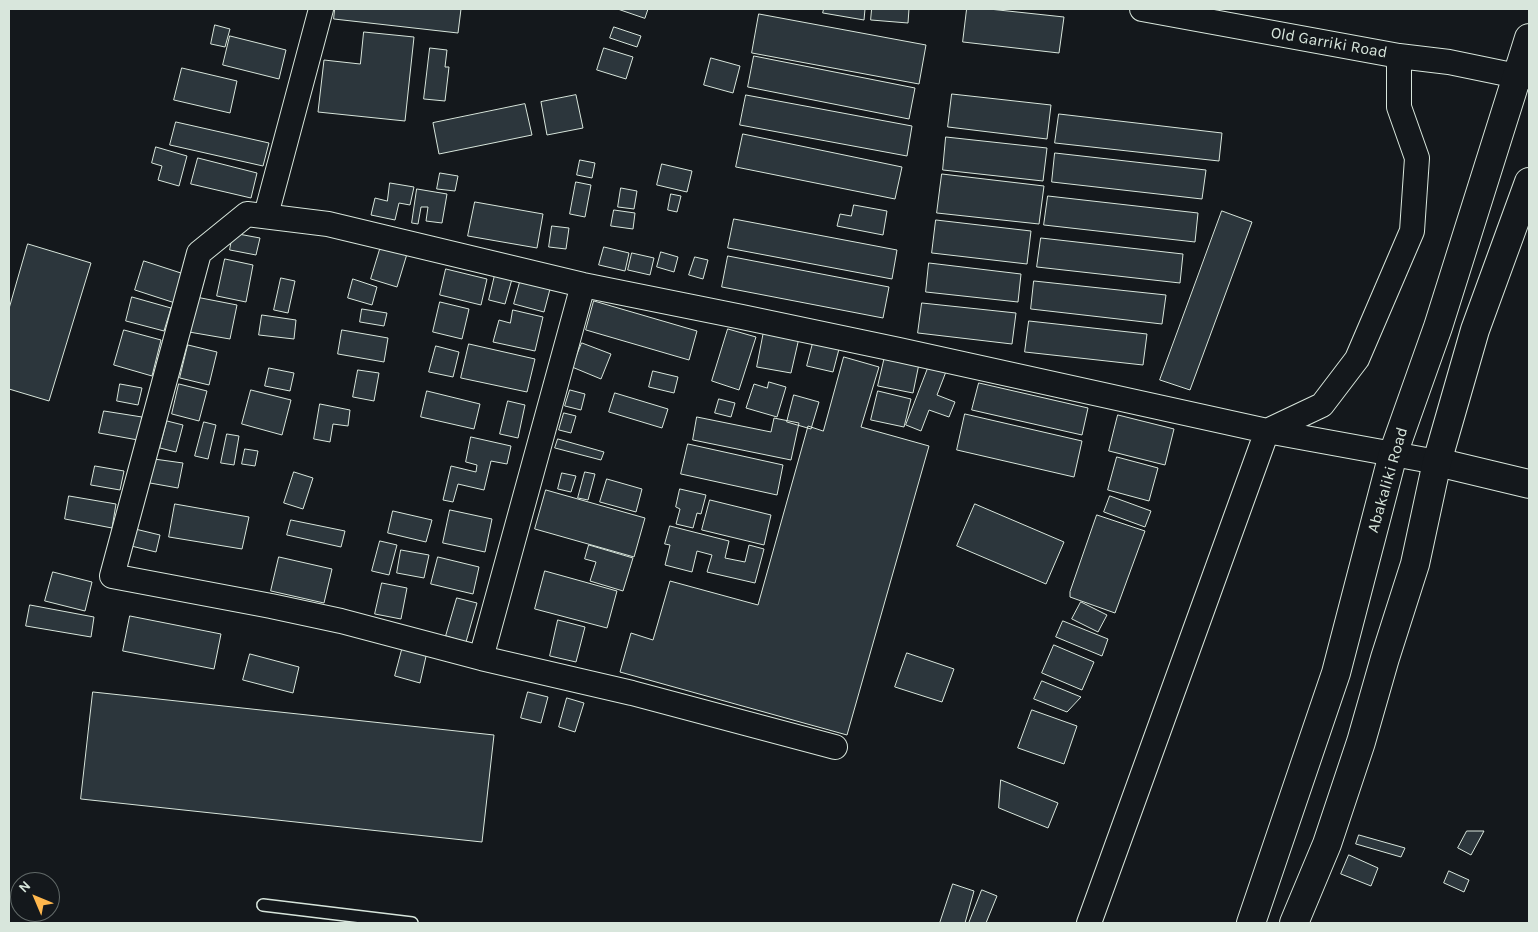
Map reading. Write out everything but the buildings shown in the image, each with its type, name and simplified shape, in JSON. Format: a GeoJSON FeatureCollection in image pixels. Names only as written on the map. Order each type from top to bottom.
{"type":"FeatureCollection","features":[{"type":"Feature","properties":{"kind":"main road","name":"Abakaliki Road"},"geometry":{"type":"LineString","coordinates":[[1251,923],[1336,673],[1393,454],[1523,76],[1529,38]]}},
{"type":"Feature","properties":{"kind":"main road"},"geometry":{"type":"LineString","coordinates":[[1294,923],[1327,844],[1361,742],[1415,564],[1437,462],[1475,330],[1529,182]]}},
{"type":"Feature","properties":{"kind":"main road"},"geometry":{"type":"LineString","coordinates":[[1437,462],[1529,484]]}},
{"type":"Feature","properties":{"kind":"street"},"geometry":{"type":"LineString","coordinates":[[266,215],[322,9]]}},
{"type":"Feature","properties":{"kind":"street","name":"Old Garriki Road"},"geometry":{"type":"LineString","coordinates":[[1142,9],[1399,56],[1448,62],[1523,76]]}},
{"type":"Feature","properties":{"kind":"street"},"geometry":{"type":"LineString","coordinates":[[1089,923],[1267,431],[1322,405],[1357,359],[1412,231],[1417,158],[1399,107],[1399,56]]}},
{"type":"Feature","properties":{"kind":"street"},"geometry":{"type":"LineString","coordinates":[[835,747],[632,693],[481,658],[341,621],[112,576],[199,252],[247,214],[328,224],[583,286],[899,350],[1267,431],[1437,462]]}},
{"type":"Feature","properties":{"kind":"street"},"geometry":{"type":"LineString","coordinates":[[481,658],[583,286]]}},
{"type":"Feature","properties":{"kind":"lane"},"geometry":{"type":"LineString","coordinates":[[263,905],[412,923]]}}]}
